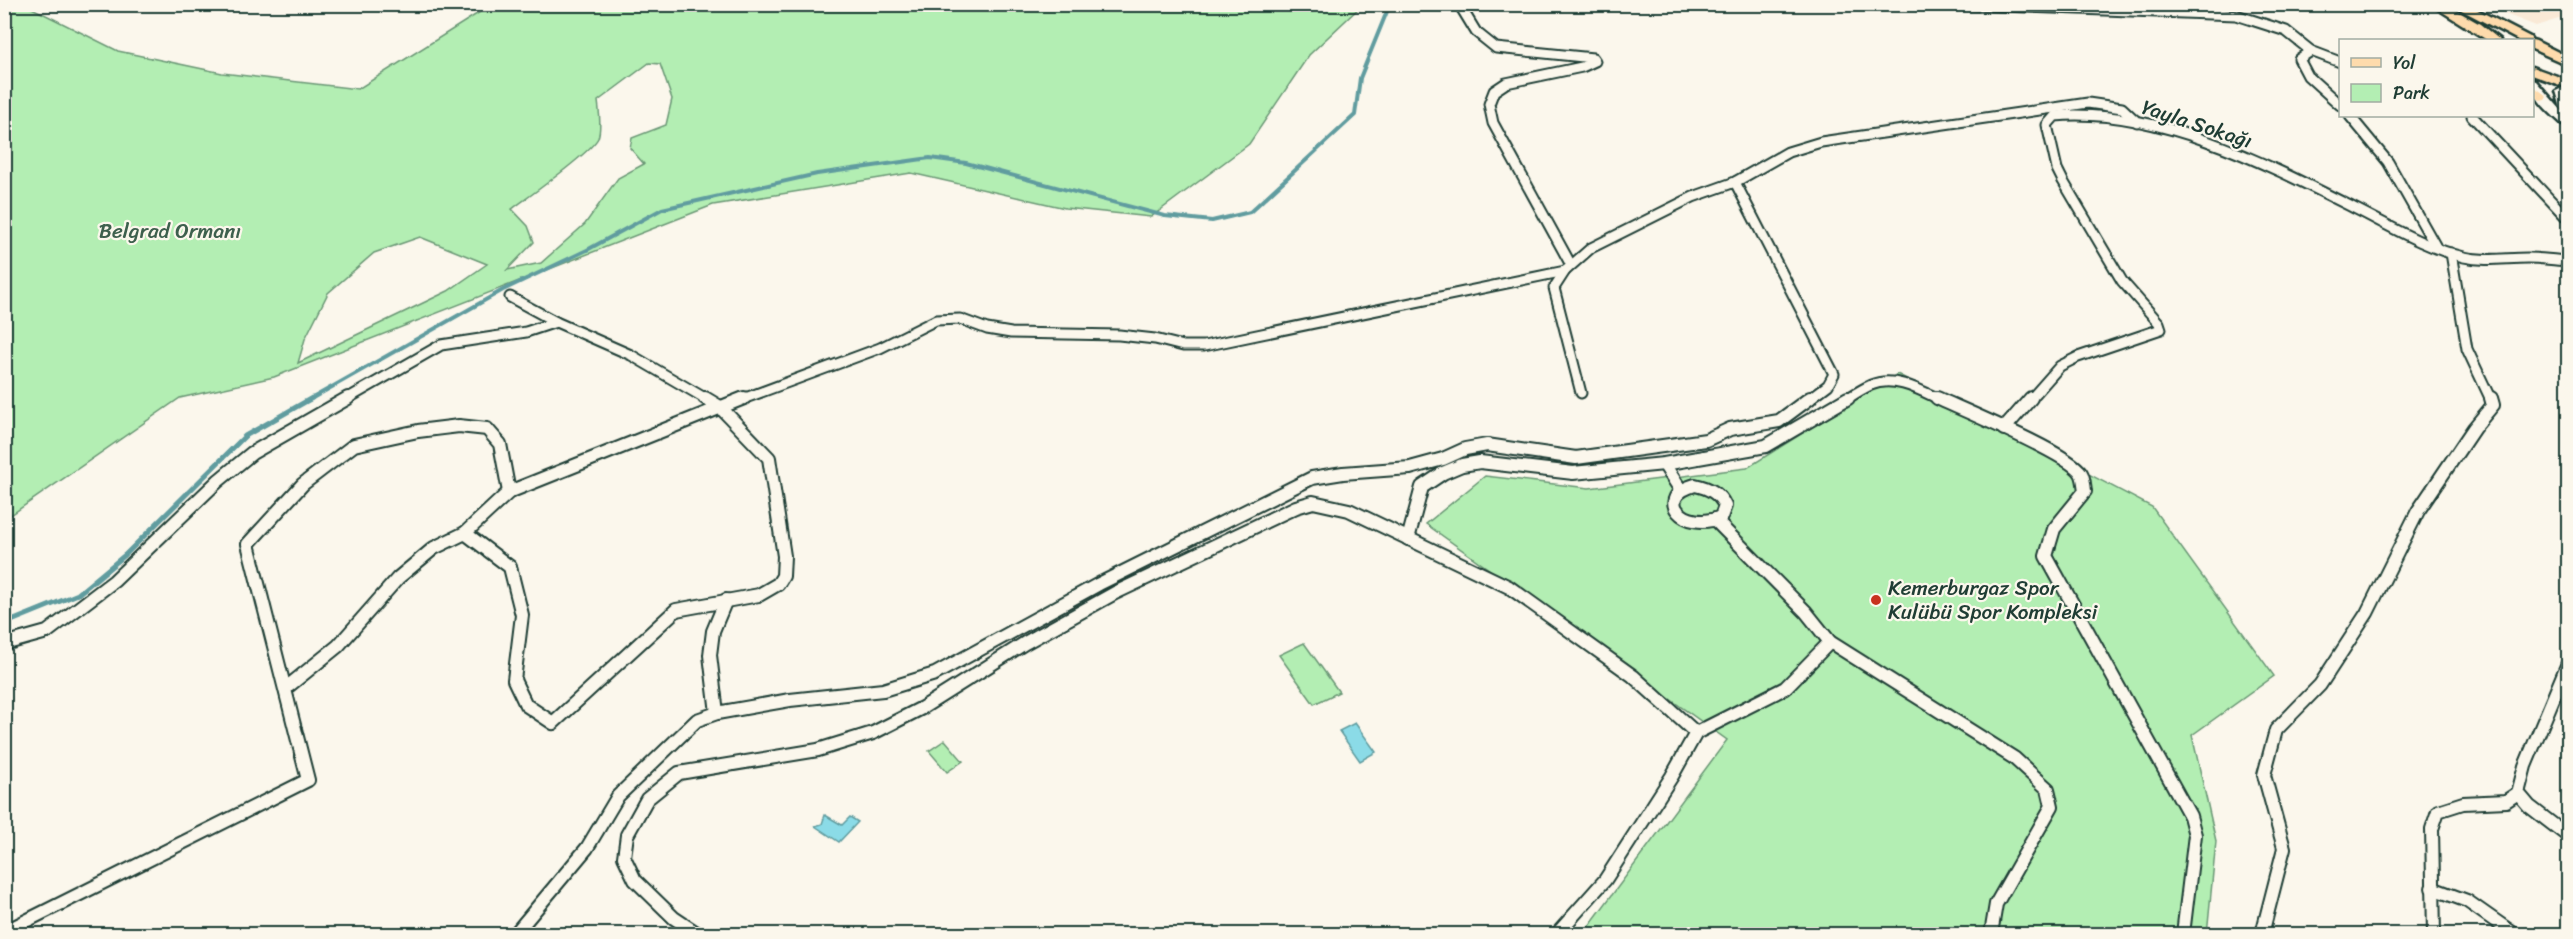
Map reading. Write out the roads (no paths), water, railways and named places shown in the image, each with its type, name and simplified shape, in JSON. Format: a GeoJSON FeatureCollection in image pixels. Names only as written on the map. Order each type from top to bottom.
{"type":"FeatureCollection","features":[{"type":"Feature","properties":{"kind":"main road"},"geometry":{"type":"LineString","coordinates":[[2456,4],[2524,39]]}},
{"type":"Feature","properties":{"kind":"main road"},"geometry":{"type":"LineString","coordinates":[[2438,6],[2478,39]]}},
{"type":"Feature","properties":{"kind":"main road"},"geometry":{"type":"LineString","coordinates":[[2438,6],[2493,39]]}},
{"type":"Feature","properties":{"kind":"main road"},"geometry":{"type":"LineString","coordinates":[[2534,45],[2568,61]]}},
{"type":"Feature","properties":{"kind":"main road"},"geometry":{"type":"LineString","coordinates":[[2534,54],[2568,61]]}},
{"type":"Feature","properties":{"kind":"main road"},"geometry":{"type":"LineString","coordinates":[[2534,72],[2568,86],[2562,91],[2568,112]]}},
{"type":"Feature","properties":{"kind":"main road"},"geometry":{"type":"LineString","coordinates":[[2535,95],[2568,124]]}},
{"type":"Feature","properties":{"kind":"street"},"geometry":{"type":"LineString","coordinates":[[1464,4],[1462,9],[1467,22],[1487,43],[1496,48],[1593,58],[1595,61],[1581,68],[1503,83],[1487,102],[1487,110],[1493,123],[1568,268]]}},
{"type":"Feature","properties":{"kind":"street"},"geometry":{"type":"LineString","coordinates":[[1950,4],[2236,15],[2286,31],[2311,51],[2339,62]]}},
{"type":"Feature","properties":{"kind":"street"},"geometry":{"type":"LineString","coordinates":[[2311,51],[2299,59],[2308,76],[2339,104]]}},
{"type":"Feature","properties":{"kind":"street"},"geometry":{"type":"LineString","coordinates":[[1581,393],[1554,288],[1568,268],[1591,248],[1693,197],[1735,182],[1788,152],[1821,142],[2056,106],[2103,103],[2122,109],[2137,122]]}},
{"type":"Feature","properties":{"kind":"street","name":"Yayla Sokağı"},"geometry":{"type":"LineString","coordinates":[[2004,429],[2060,366],[2078,357],[2161,328],[2122,281],[2063,181],[2057,169],[2047,125],[2055,116],[2065,114],[2137,122],[2191,136],[2238,153],[2292,177],[2463,258],[2516,261],[2527,258],[2568,261]]}},
{"type":"Feature","properties":{"kind":"street"},"geometry":{"type":"LineString","coordinates":[[2351,117],[2377,143],[2405,187],[2436,247]]}},
{"type":"Feature","properties":{"kind":"street"},"geometry":{"type":"LineString","coordinates":[[2473,117],[2568,219]]}},
{"type":"Feature","properties":{"kind":"street"},"geometry":{"type":"LineString","coordinates":[[515,934],[587,848],[618,796],[697,720],[717,713],[790,700],[883,690],[935,674],[1099,584],[1312,478],[1343,473],[1410,468],[1443,459],[1465,449],[1487,445],[1576,458],[1706,440],[1730,429],[1779,421],[1828,386],[1834,374],[1735,182]]}},
{"type":"Feature","properties":{"kind":"street"},"geometry":{"type":"LineString","coordinates":[[2262,934],[2284,848],[2264,775],[2276,730],[2320,685],[2367,614],[2418,510],[2474,428],[2493,405],[2467,349],[2451,253]]}},
{"type":"Feature","properties":{"kind":"street"},"geometry":{"type":"LineString","coordinates":[[286,688],[338,646],[398,578],[434,548],[465,533],[509,492],[720,407],[880,348],[944,318],[960,319],[987,329],[1011,333],[1125,335],[1194,347],[1568,268]]}},
{"type":"Feature","properties":{"kind":"street"},"geometry":{"type":"LineString","coordinates":[[465,533],[510,567],[522,615],[514,680],[526,705],[553,723],[676,610],[759,595],[778,584],[783,576],[784,556],[769,458],[720,407],[631,355],[556,322],[510,297]]}},
{"type":"Feature","properties":{"kind":"street"},"geometry":{"type":"LineString","coordinates":[[4,644],[47,632],[106,587],[218,481],[262,447],[441,345],[526,332],[556,322]]}},
{"type":"Feature","properties":{"kind":"street"},"geometry":{"type":"LineString","coordinates":[[1408,539],[1422,488],[1451,469],[1487,462],[1559,473],[1664,464],[1766,446],[1872,384],[1887,382],[1908,385],[2004,429],[2074,465],[2082,474],[2085,491],[2052,532],[2046,546],[2046,556],[2184,801],[2192,820],[2195,836],[2183,934]]}},
{"type":"Feature","properties":{"kind":"street"},"geometry":{"type":"LineString","coordinates":[[4,932],[308,780],[248,544],[303,484],[354,445],[418,431],[459,426],[487,429],[500,444],[509,492]]}},
{"type":"Feature","properties":{"kind":"street"},"geometry":{"type":"LineString","coordinates":[[1664,464],[1680,489]]}},
{"type":"Feature","properties":{"kind":"street"},"geometry":{"type":"LineString","coordinates":[[1687,486],[1703,486],[1718,494],[1725,506],[1722,517],[1716,521],[1700,523],[1691,521],[1678,511],[1674,499],[1680,489],[1687,486]]}},
{"type":"Feature","properties":{"kind":"street"},"geometry":{"type":"LineString","coordinates":[[698,934],[674,918],[634,880],[624,857],[627,835],[647,799],[679,773],[818,750],[873,733],[922,708],[1025,643],[1115,592],[1296,507],[1313,502],[1349,510],[1509,586],[1634,676],[1696,733]]}},
{"type":"Feature","properties":{"kind":"street"},"geometry":{"type":"LineString","coordinates":[[1716,521],[1798,603],[1830,642],[2014,758],[2048,789],[2052,806],[1996,904],[1991,934]]}},
{"type":"Feature","properties":{"kind":"street"},"geometry":{"type":"LineString","coordinates":[[717,713],[710,655],[713,631],[726,600]]}},
{"type":"Feature","properties":{"kind":"street"},"geometry":{"type":"LineString","coordinates":[[1557,934],[1605,880],[1672,776],[1696,733],[1785,688],[1830,642]]}},
{"type":"Feature","properties":{"kind":"street"},"geometry":{"type":"LineString","coordinates":[[2434,934],[2432,829],[2438,811],[2463,803],[2506,801],[2518,793],[2524,766],[2568,663]]}},
{"type":"Feature","properties":{"kind":"street"},"geometry":{"type":"LineString","coordinates":[[2518,793],[2529,806],[2568,836]]}},
{"type":"Feature","properties":{"kind":"street"},"geometry":{"type":"LineString","coordinates":[[2432,888],[2467,901],[2514,934]]}},
{"type":"Feature","properties":{"kind":"water"},"geometry":{"type":"Polygon","coordinates":[[[1355,723],[1376,752],[1360,761],[1339,731],[1355,723]]]}},
{"type":"Feature","properties":{"kind":"water"},"geometry":{"type":"Polygon","coordinates":[[[825,815],[842,825],[850,817],[858,822],[839,842],[815,826],[822,824],[825,815]]]}},
{"type":"Feature","properties":{"kind":"waterway"},"geometry":{"type":"LineString","coordinates":[[309,400],[503,290],[587,250],[662,209],[817,174],[930,158],[966,163],[1165,216],[1212,221],[1250,212],[1355,115],[1360,78],[1390,4]]}},
{"type":"Feature","properties":{"kind":"waterway"},"geometry":{"type":"LineString","coordinates":[[4,624],[78,594],[125,555],[245,436],[312,398]]}},
{"type":"Feature","properties":{"kind":"place","name":"Kemerburgaz Spor Kulübü Spor Kompleksi"},"geometry":{"type":"Point","coordinates":[1876,600]}},
{"type":"Feature","properties":{"kind":"park label","name":"Belgrad Ormanı"},"geometry":{"type":"Point","coordinates":[170,231]}}]}
